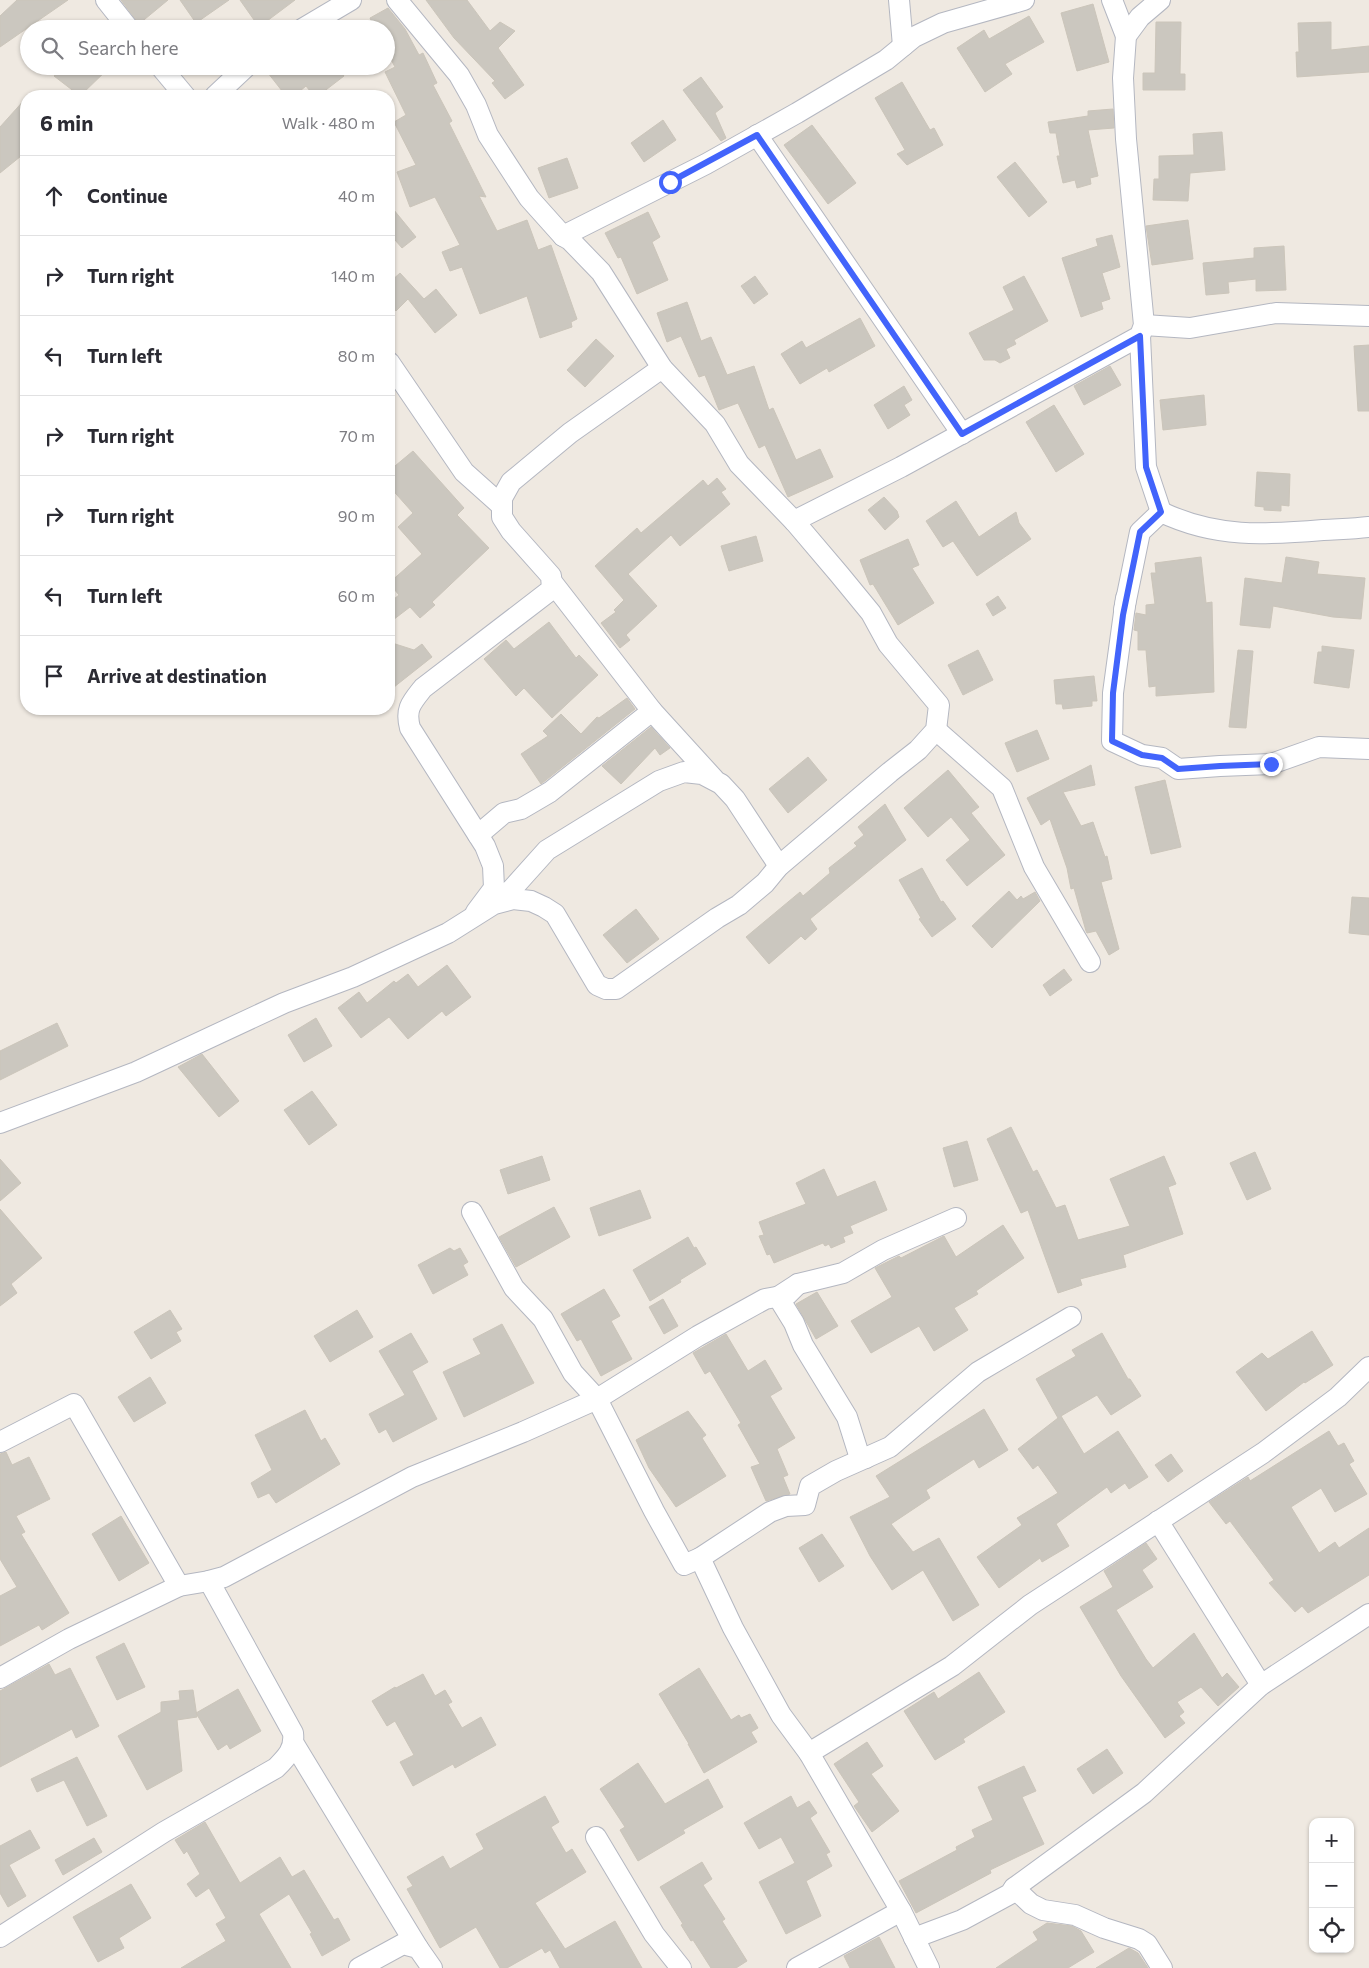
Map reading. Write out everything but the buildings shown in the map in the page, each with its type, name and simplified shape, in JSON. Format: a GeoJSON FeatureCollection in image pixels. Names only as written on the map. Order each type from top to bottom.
{"type":"FeatureCollection","features":[{"type":"Feature","properties":{"kind":"street"},"geometry":{"type":"LineString","coordinates":[[106,0],[122,20]]}},
{"type":"Feature","properties":{"kind":"street"},"geometry":{"type":"LineString","coordinates":[[317,20],[351,0]]}},
{"type":"Feature","properties":{"kind":"street"},"geometry":{"type":"LineString","coordinates":[[397,0],[459,75],[476,105],[488,135],[529,198],[563,236],[570,240],[601,272],[662,368],[714,424],[739,464],[794,521],[871,613],[888,644],[939,705],[936,730],[918,750],[779,866],[765,883],[739,905],[717,918],[616,989],[606,989],[596,985],[555,914],[544,906],[531,901],[513,899],[494,904]]}},
{"type":"Feature","properties":{"kind":"street"},"geometry":{"type":"LineString","coordinates":[[899,0],[903,46]]}},
{"type":"Feature","properties":{"kind":"street"},"geometry":{"type":"LineString","coordinates":[[563,236],[706,164],[844,84],[859,78],[914,37],[943,23],[1024,0]]}},
{"type":"Feature","properties":{"kind":"street"},"geometry":{"type":"LineString","coordinates":[[1112,0],[1126,36],[1123,78],[1126,139],[1142,331],[1146,467],[1161,512],[1184,523],[1212,530],[1245,534],[1289,534],[1350,530],[1369,526]]}},
{"type":"Feature","properties":{"kind":"street"},"geometry":{"type":"LineString","coordinates":[[1126,36],[1140,17],[1160,0]]}},
{"type":"Feature","properties":{"kind":"street"},"geometry":{"type":"LineString","coordinates":[[168,75],[180,90]]}},
{"type":"Feature","properties":{"kind":"street"},"geometry":{"type":"LineString","coordinates":[[221,90],[237,75]]}},
{"type":"Feature","properties":{"kind":"street"},"geometry":{"type":"LineString","coordinates":[[757,135],[962,434]]}},
{"type":"Feature","properties":{"kind":"street"},"geometry":{"type":"LineString","coordinates":[[794,521],[902,467],[1142,331],[1190,328],[1276,313],[1369,316]]}},
{"type":"Feature","properties":{"kind":"street"},"geometry":{"type":"LineString","coordinates":[[474,916],[494,888],[493,866],[478,835],[410,728],[407,714],[412,702],[423,688],[552,589],[551,576],[511,531],[502,517],[502,498],[511,482],[570,433],[662,368]]}},
{"type":"Feature","properties":{"kind":"street"},"geometry":{"type":"LineString","coordinates":[[395,371],[464,472],[502,506]]}},
{"type":"Feature","properties":{"kind":"street"},"geometry":{"type":"LineString","coordinates":[[1161,512],[1140,532],[1124,607],[1113,693],[1112,741],[1142,755],[1162,758],[1178,769],[1271,764],[1319,747],[1369,749]]}},
{"type":"Feature","properties":{"kind":"street"},"geometry":{"type":"LineString","coordinates":[[552,582],[652,711],[717,782],[735,798],[779,866]]}},
{"type":"Feature","properties":{"kind":"street"},"geometry":{"type":"LineString","coordinates":[[478,835],[504,813],[520,809],[550,792],[652,711]]}},
{"type":"Feature","properties":{"kind":"street"},"geometry":{"type":"LineString","coordinates":[[936,730],[1002,788],[1034,867],[1090,962]]}},
{"type":"Feature","properties":{"kind":"street"},"geometry":{"type":"LineString","coordinates":[[0,1124],[136,1072],[284,1003],[448,934],[494,904],[512,889],[546,850],[659,781],[684,772],[702,774],[717,782]]}},
{"type":"Feature","properties":{"kind":"street"},"geometry":{"type":"LineString","coordinates":[[472,1212],[514,1288],[543,1319],[573,1373],[597,1399],[654,1511],[684,1565],[700,1558],[770,1512],[786,1506],[804,1505],[810,1486],[836,1471],[890,1447],[978,1372],[1071,1317]]}},
{"type":"Feature","properties":{"kind":"street"},"geometry":{"type":"LineString","coordinates":[[866,1458],[859,1455],[847,1417],[803,1345],[794,1323],[778,1297],[798,1284],[843,1273],[883,1250],[956,1218]]}},
{"type":"Feature","properties":{"kind":"street"},"geometry":{"type":"LineString","coordinates":[[0,1678],[69,1639],[179,1586],[208,1582],[224,1577],[412,1477],[597,1399],[698,1336],[765,1300],[786,1295],[798,1284]]}},
{"type":"Feature","properties":{"kind":"street"},"geometry":{"type":"LineString","coordinates":[[809,1753],[952,1666],[1030,1605],[1263,1453],[1338,1397],[1369,1367]]}},
{"type":"Feature","properties":{"kind":"street"},"geometry":{"type":"LineString","coordinates":[[0,1442],[74,1404],[179,1586]]}},
{"type":"Feature","properties":{"kind":"street"},"geometry":{"type":"LineString","coordinates":[[1158,1521],[1261,1685]]}},
{"type":"Feature","properties":{"kind":"street"},"geometry":{"type":"LineString","coordinates":[[700,1558],[733,1628],[781,1715],[809,1753],[901,1911],[929,1968]]}},
{"type":"Feature","properties":{"kind":"street"},"geometry":{"type":"LineString","coordinates":[[0,1937],[164,1832],[276,1768],[287,1756],[294,1744],[294,1733],[208,1582]]}},
{"type":"Feature","properties":{"kind":"street"},"geometry":{"type":"LineString","coordinates":[[914,1938],[962,1920],[1010,1894],[1014,1888],[1144,1794],[1261,1685],[1369,1614]]}},
{"type":"Feature","properties":{"kind":"street"},"geometry":{"type":"LineString","coordinates":[[294,1744],[432,1968]]}},
{"type":"Feature","properties":{"kind":"street"},"geometry":{"type":"LineString","coordinates":[[596,1837],[654,1934],[681,1968]]}},
{"type":"Feature","properties":{"kind":"street"},"geometry":{"type":"LineString","coordinates":[[1014,1888],[1031,1904],[1044,1910],[1075,1915],[1104,1928],[1139,1939],[1146,1944],[1162,1968]]}},
{"type":"Feature","properties":{"kind":"street"},"geometry":{"type":"LineString","coordinates":[[797,1968],[901,1911]]}},
{"type":"Feature","properties":{"kind":"street"},"geometry":{"type":"LineString","coordinates":[[359,1968],[403,1944],[418,1948]]}},
{"type":"Feature","properties":{"kind":"route"},"geometry":{"type":"LineString","coordinates":[[670,182],[757,135],[962,434],[1140,336],[1146,467],[1161,512],[1140,532],[1123,615],[1113,693],[1112,741],[1142,755],[1162,758],[1178,769],[1271,764]]}}]}
